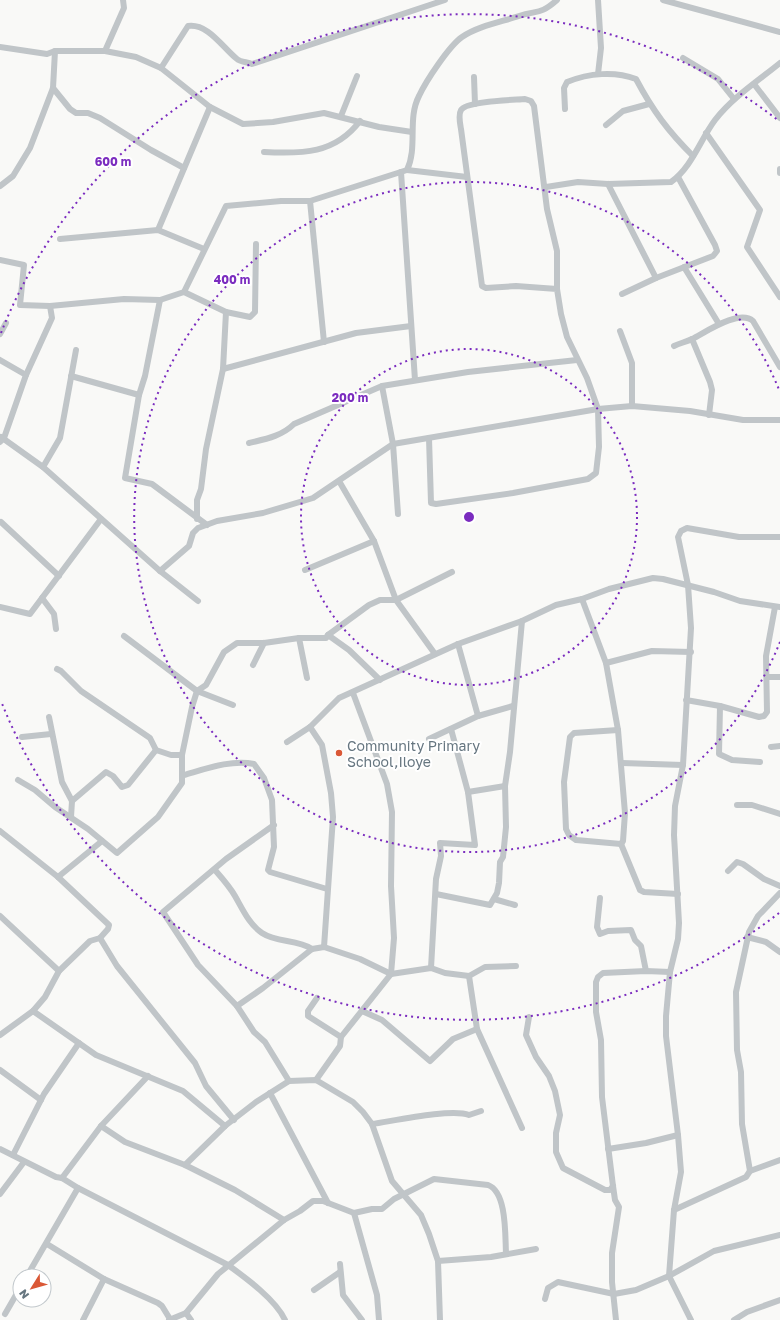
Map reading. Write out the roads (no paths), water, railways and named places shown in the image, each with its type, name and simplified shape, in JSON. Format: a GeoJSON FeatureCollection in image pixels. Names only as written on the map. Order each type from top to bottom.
{"type":"FeatureCollection","features":[{"type":"Feature","properties":{"kind":"street"},"geometry":{"type":"LineString","coordinates":[[105,51],[124,8],[123,0]]}},
{"type":"Feature","properties":{"kind":"street"},"geometry":{"type":"LineString","coordinates":[[161,68],[188,26],[199,26],[214,37],[238,61],[252,64],[445,0]]}},
{"type":"Feature","properties":{"kind":"street"},"geometry":{"type":"LineString","coordinates":[[415,380],[404,171],[412,152],[412,132],[418,98],[450,49],[461,38],[476,30],[525,14],[541,12],[557,0]]}},
{"type":"Feature","properties":{"kind":"street"},"geometry":{"type":"LineString","coordinates":[[598,0],[601,48],[598,74]]}},
{"type":"Feature","properties":{"kind":"street"},"geometry":{"type":"LineString","coordinates":[[663,0],[674,1],[780,32]]}},
{"type":"Feature","properties":{"kind":"street"},"geometry":{"type":"LineString","coordinates":[[0,47],[47,54],[55,51],[105,51],[136,56],[161,68],[210,107],[243,124],[273,122],[324,113],[342,116],[379,127],[412,132]]}},
{"type":"Feature","properties":{"kind":"street"},"geometry":{"type":"LineString","coordinates":[[0,186],[13,176],[30,148],[53,88],[55,51]]}},
{"type":"Feature","properties":{"kind":"street"},"geometry":{"type":"LineString","coordinates":[[683,58],[718,79],[734,99]]}},
{"type":"Feature","properties":{"kind":"street"},"geometry":{"type":"LineString","coordinates":[[546,187],[578,182],[608,184],[671,182],[678,177],[693,156],[715,119],[734,99],[780,63]]}},
{"type":"Feature","properties":{"kind":"street"},"geometry":{"type":"LineString","coordinates":[[565,109],[564,88],[567,82],[579,77],[598,74],[629,76],[636,79],[649,104],[670,133],[693,156]]}},
{"type":"Feature","properties":{"kind":"street"},"geometry":{"type":"LineString","coordinates":[[342,116],[357,76]]}},
{"type":"Feature","properties":{"kind":"street"},"geometry":{"type":"LineString","coordinates":[[474,77],[475,104]]}},
{"type":"Feature","properties":{"kind":"street"},"geometry":{"type":"LineString","coordinates":[[754,84],[780,118]]}},
{"type":"Feature","properties":{"kind":"street"},"geometry":{"type":"LineString","coordinates":[[53,88],[70,109],[76,113],[88,113],[100,118],[151,150],[184,168]]}},
{"type":"Feature","properties":{"kind":"street"},"geometry":{"type":"LineString","coordinates":[[429,438],[431,503],[461,501],[513,493],[588,479],[596,473],[599,446],[598,409],[587,378],[576,360],[567,337],[557,289],[556,250],[547,209],[546,187],[534,106],[531,101],[525,99],[475,104],[464,107],[461,110],[460,116],[482,286],[486,288],[516,286],[557,289]]}},
{"type":"Feature","properties":{"kind":"street"},"geometry":{"type":"LineString","coordinates":[[606,126],[623,111],[649,104]]}},
{"type":"Feature","properties":{"kind":"street"},"geometry":{"type":"LineString","coordinates":[[158,230],[210,107]]}},
{"type":"Feature","properties":{"kind":"street"},"geometry":{"type":"LineString","coordinates":[[264,152],[304,153],[323,148],[338,142],[351,133],[360,121]]}},
{"type":"Feature","properties":{"kind":"street"},"geometry":{"type":"LineString","coordinates":[[706,133],[760,210],[747,247],[780,297]]}},
{"type":"Feature","properties":{"kind":"street"},"geometry":{"type":"LineString","coordinates":[[184,292],[226,206],[281,201],[310,201],[404,171],[467,177]]}},
{"type":"Feature","properties":{"kind":"street"},"geometry":{"type":"LineString","coordinates":[[622,294],[656,278],[713,256],[717,251],[678,177]]}},
{"type":"Feature","properties":{"kind":"street"},"geometry":{"type":"LineString","coordinates":[[608,184],[656,278]]}},
{"type":"Feature","properties":{"kind":"street"},"geometry":{"type":"LineString","coordinates":[[310,201],[324,342]]}},
{"type":"Feature","properties":{"kind":"street"},"geometry":{"type":"LineString","coordinates":[[60,239],[158,230],[204,249]]}},
{"type":"Feature","properties":{"kind":"street"},"geometry":{"type":"LineString","coordinates":[[0,260],[24,265],[20,305],[50,306],[124,299],[160,300],[184,292],[226,312],[250,317],[255,312],[256,244]]}},
{"type":"Feature","properties":{"kind":"street"},"geometry":{"type":"LineString","coordinates":[[684,267],[718,324]]}},
{"type":"Feature","properties":{"kind":"street"},"geometry":{"type":"LineString","coordinates":[[160,300],[145,376],[139,394],[125,478],[152,484],[207,525]]}},
{"type":"Feature","properties":{"kind":"street"},"geometry":{"type":"LineString","coordinates":[[50,306],[52,318],[26,375],[1,439],[43,467],[160,571],[198,601]]}},
{"type":"Feature","properties":{"kind":"street"},"geometry":{"type":"LineString","coordinates":[[197,519],[197,500],[201,489],[206,449],[222,369],[226,312]]}},
{"type":"Feature","properties":{"kind":"street"},"geometry":{"type":"LineString","coordinates":[[674,346],[692,339],[718,324],[744,317],[749,318],[780,367]]}},
{"type":"Feature","properties":{"kind":"street"},"geometry":{"type":"LineString","coordinates":[[0,334],[6,323]]}},
{"type":"Feature","properties":{"kind":"street"},"geometry":{"type":"LineString","coordinates":[[222,369],[356,333],[411,326]]}},
{"type":"Feature","properties":{"kind":"street"},"geometry":{"type":"LineString","coordinates":[[620,331],[632,363],[632,406]]}},
{"type":"Feature","properties":{"kind":"street"},"geometry":{"type":"LineString","coordinates":[[692,339],[712,390],[709,415]]}},
{"type":"Feature","properties":{"kind":"street"},"geometry":{"type":"LineString","coordinates":[[43,467],[60,438],[76,350]]}},
{"type":"Feature","properties":{"kind":"street"},"geometry":{"type":"LineString","coordinates":[[0,360],[26,375]]}},
{"type":"Feature","properties":{"kind":"street"},"geometry":{"type":"LineString","coordinates":[[249,443],[279,435],[288,431],[294,424],[382,386],[415,380],[576,360]]}},
{"type":"Feature","properties":{"kind":"street"},"geometry":{"type":"LineString","coordinates":[[71,376],[139,394]]}},
{"type":"Feature","properties":{"kind":"street"},"geometry":{"type":"LineString","coordinates":[[382,386],[393,444],[398,514]]}},
{"type":"Feature","properties":{"kind":"street"},"geometry":{"type":"LineString","coordinates":[[160,571],[189,546],[193,533],[198,528],[216,521],[263,514],[313,498],[339,482],[393,444],[598,409],[632,406],[671,409],[743,420],[780,420]]}},
{"type":"Feature","properties":{"kind":"street"},"geometry":{"type":"LineString","coordinates":[[339,482],[374,541],[396,600],[435,654]]}},
{"type":"Feature","properties":{"kind":"street"},"geometry":{"type":"LineString","coordinates":[[0,607],[30,614],[101,519]]}},
{"type":"Feature","properties":{"kind":"street"},"geometry":{"type":"LineString","coordinates":[[0,522],[59,576]]}},
{"type":"Feature","properties":{"kind":"street"},"geometry":{"type":"LineString","coordinates":[[691,1320],[669,1276],[674,1210],[681,1172],[666,1036],[666,1016],[670,972],[678,939],[678,894],[674,835],[675,806],[683,765],[686,700],[691,652],[688,585],[678,537],[681,531],[687,528],[739,537],[780,537]]}},
{"type":"Feature","properties":{"kind":"street"},"geometry":{"type":"LineString","coordinates":[[305,570],[374,541]]}},
{"type":"Feature","properties":{"kind":"street"},"geometry":{"type":"LineString","coordinates":[[18,780],[35,790],[55,807],[72,817],[117,853],[124,849],[158,817],[182,783],[184,775],[182,755],[196,691],[206,685],[224,652],[236,643],[264,642],[299,638],[326,638],[369,605],[380,600],[396,600],[452,572]]}},
{"type":"Feature","properties":{"kind":"street"},"geometry":{"type":"LineString","coordinates":[[287,742],[310,727],[339,698],[458,644],[522,621],[556,606],[582,600],[608,589],[653,578],[662,578],[740,601],[777,607],[766,656],[767,712],[764,716],[759,717],[720,706],[686,700]]}},
{"type":"Feature","properties":{"kind":"street"},"geometry":{"type":"LineString","coordinates":[[42,598],[54,614],[56,629]]}},
{"type":"Feature","properties":{"kind":"street"},"geometry":{"type":"LineString","coordinates":[[582,600],[606,663],[618,730],[622,763],[625,813],[623,841],[621,844],[640,890],[644,892],[678,894]]}},
{"type":"Feature","properties":{"kind":"street"},"geometry":{"type":"LineString","coordinates":[[436,894],[490,905],[494,899],[499,883],[500,862],[503,857],[506,827],[505,786],[510,752],[513,706],[522,621]]}},
{"type":"Feature","properties":{"kind":"street"},"geometry":{"type":"LineString","coordinates":[[328,635],[349,650],[380,680]]}},
{"type":"Feature","properties":{"kind":"street"},"geometry":{"type":"LineString","coordinates":[[124,636],[196,691],[233,706]]}},
{"type":"Feature","properties":{"kind":"street"},"geometry":{"type":"LineString","coordinates":[[299,638],[307,678]]}},
{"type":"Feature","properties":{"kind":"street"},"geometry":{"type":"LineString","coordinates":[[253,665],[264,642]]}},
{"type":"Feature","properties":{"kind":"street"},"geometry":{"type":"LineString","coordinates":[[458,644],[478,716]]}},
{"type":"Feature","properties":{"kind":"street"},"geometry":{"type":"LineString","coordinates":[[606,663],[652,651],[691,652]]}},
{"type":"Feature","properties":{"kind":"street"},"geometry":{"type":"LineString","coordinates":[[57,669],[81,691],[150,738],[156,750],[171,755],[182,755]]}},
{"type":"Feature","properties":{"kind":"street"},"geometry":{"type":"LineString","coordinates":[[767,677],[780,677]]}},
{"type":"Feature","properties":{"kind":"street"},"geometry":{"type":"LineString","coordinates":[[316,1080],[340,1046],[342,1037],[391,974],[394,938],[391,886],[392,812],[387,784],[353,692]]}},
{"type":"Feature","properties":{"kind":"street"},"geometry":{"type":"LineString","coordinates":[[430,739],[478,716],[513,706]]}},
{"type":"Feature","properties":{"kind":"street"},"geometry":{"type":"LineString","coordinates":[[720,706],[719,754],[732,760],[760,762]]}},
{"type":"Feature","properties":{"kind":"street"},"geometry":{"type":"LineString","coordinates":[[50,717],[62,782],[72,802],[72,817]]}},
{"type":"Feature","properties":{"kind":"street"},"geometry":{"type":"LineString","coordinates":[[310,727],[322,745],[332,793],[333,817],[324,947]]}},
{"type":"Feature","properties":{"kind":"street"},"geometry":{"type":"LineString","coordinates":[[431,968],[436,878],[441,856],[440,844],[475,845],[468,792],[451,729]]}},
{"type":"Feature","properties":{"kind":"street"},"geometry":{"type":"LineString","coordinates":[[618,730],[574,733],[570,737],[564,782],[566,829],[569,835],[576,840],[621,844]]}},
{"type":"Feature","properties":{"kind":"street"},"geometry":{"type":"LineString","coordinates":[[22,737],[52,734]]}},
{"type":"Feature","properties":{"kind":"street"},"geometry":{"type":"LineString","coordinates":[[771,746],[780,746]]}},
{"type":"Feature","properties":{"kind":"street"},"geometry":{"type":"LineString","coordinates":[[72,802],[106,772],[113,776],[122,787],[128,785],[156,750]]}},
{"type":"Feature","properties":{"kind":"street"},"geometry":{"type":"LineString","coordinates":[[184,775],[212,767],[246,762],[254,764],[269,788],[272,800],[274,847],[268,867],[270,872],[327,889]]}},
{"type":"Feature","properties":{"kind":"street"},"geometry":{"type":"LineString","coordinates":[[622,763],[683,765]]}},
{"type":"Feature","properties":{"kind":"street"},"geometry":{"type":"LineString","coordinates":[[468,792],[505,786]]}},
{"type":"Feature","properties":{"kind":"street"},"geometry":{"type":"LineString","coordinates":[[737,806],[752,806],[780,814]]}},
{"type":"Feature","properties":{"kind":"street"},"geometry":{"type":"LineString","coordinates":[[274,825],[226,859],[215,870],[192,886],[163,912],[182,943],[201,968],[237,1006],[254,1032],[269,1047],[289,1082]]}},
{"type":"Feature","properties":{"kind":"street"},"geometry":{"type":"LineString","coordinates":[[0,831],[58,877],[106,920],[109,925],[108,929],[100,938],[90,941],[60,971],[45,997],[33,1011],[0,1035]]}},
{"type":"Feature","properties":{"kind":"street"},"geometry":{"type":"LineString","coordinates":[[58,877],[102,841]]}},
{"type":"Feature","properties":{"kind":"street"},"geometry":{"type":"LineString","coordinates":[[728,871],[737,862],[743,864],[764,879],[780,886]]}},
{"type":"Feature","properties":{"kind":"street"},"geometry":{"type":"LineString","coordinates":[[215,870],[233,892],[245,915],[262,933],[271,937],[302,943],[312,949]]}},
{"type":"Feature","properties":{"kind":"street"},"geometry":{"type":"LineString","coordinates":[[750,1171],[742,1124],[736,992],[747,937],[758,916],[780,893]]}},
{"type":"Feature","properties":{"kind":"street"},"geometry":{"type":"LineString","coordinates":[[600,898],[597,927],[600,934],[608,931],[631,930],[635,940],[641,946],[646,970]]}},
{"type":"Feature","properties":{"kind":"street"},"geometry":{"type":"LineString","coordinates":[[494,899],[515,905]]}},
{"type":"Feature","properties":{"kind":"street"},"geometry":{"type":"LineString","coordinates":[[0,916],[60,971]]}},
{"type":"Feature","properties":{"kind":"street"},"geometry":{"type":"LineString","coordinates":[[747,937],[766,942],[780,952]]}},
{"type":"Feature","properties":{"kind":"street"},"geometry":{"type":"LineString","coordinates":[[100,938],[116,966],[195,1063],[206,1086],[234,1120]]}},
{"type":"Feature","properties":{"kind":"street"},"geometry":{"type":"LineString","coordinates":[[237,1006],[263,988],[312,949],[324,947],[360,959],[391,974],[431,968],[445,973],[469,976],[485,967],[516,966]]}},
{"type":"Feature","properties":{"kind":"street"},"geometry":{"type":"LineString","coordinates":[[616,1320],[612,1282],[612,1253],[619,1207],[612,1190],[602,1097],[601,1040],[596,1012],[596,982],[598,977],[603,973],[646,970],[670,972]]}},
{"type":"Feature","properties":{"kind":"street"},"geometry":{"type":"LineString","coordinates":[[469,976],[477,1029],[522,1128]]}},
{"type":"Feature","properties":{"kind":"street"},"geometry":{"type":"LineString","coordinates":[[317,998],[308,1011],[308,1016],[342,1037]]}},
{"type":"Feature","properties":{"kind":"street"},"geometry":{"type":"LineString","coordinates":[[33,1011],[79,1044],[102,1058],[183,1091],[225,1126]]}},
{"type":"Feature","properties":{"kind":"street"},"geometry":{"type":"LineString","coordinates":[[362,1011],[382,1020],[430,1061],[453,1039],[477,1029]]}},
{"type":"Feature","properties":{"kind":"street"},"geometry":{"type":"LineString","coordinates":[[529,1017],[526,1035],[536,1057],[549,1076],[555,1091],[560,1115],[556,1133],[556,1152],[558,1158],[563,1168],[612,1190]]}},
{"type":"Feature","properties":{"kind":"street"},"geometry":{"type":"LineString","coordinates":[[13,1155],[40,1100],[79,1044]]}},
{"type":"Feature","properties":{"kind":"street"},"geometry":{"type":"LineString","coordinates":[[0,1070],[40,1100]]}},
{"type":"Feature","properties":{"kind":"street"},"geometry":{"type":"LineString","coordinates":[[62,1178],[101,1126],[148,1076]]}},
{"type":"Feature","properties":{"kind":"street"},"geometry":{"type":"LineString","coordinates":[[186,1165],[225,1126],[256,1102],[289,1082],[316,1080],[353,1102],[372,1124],[389,1175],[421,1215],[429,1234],[438,1261],[440,1320]]}},
{"type":"Feature","properties":{"kind":"street"},"geometry":{"type":"LineString","coordinates":[[270,1093],[328,1202]]}},
{"type":"Feature","properties":{"kind":"street"},"geometry":{"type":"LineString","coordinates":[[372,1124],[428,1115],[463,1113],[469,1115],[481,1111]]}},
{"type":"Feature","properties":{"kind":"street"},"geometry":{"type":"LineString","coordinates":[[101,1126],[125,1142],[186,1165],[235,1190],[284,1220]]}},
{"type":"Feature","properties":{"kind":"street"},"geometry":{"type":"LineString","coordinates":[[608,1148],[646,1143],[678,1135]]}},
{"type":"Feature","properties":{"kind":"street"},"geometry":{"type":"LineString","coordinates":[[0,1149],[56,1177],[62,1178],[78,1188],[228,1265],[244,1277],[279,1309],[285,1320]]}},
{"type":"Feature","properties":{"kind":"street"},"geometry":{"type":"LineString","coordinates":[[674,1210],[746,1177],[750,1171],[780,1160]]}},
{"type":"Feature","properties":{"kind":"street"},"geometry":{"type":"LineString","coordinates":[[0,1194],[24,1162]]}},
{"type":"Feature","properties":{"kind":"street"},"geometry":{"type":"LineString","coordinates":[[47,1244],[104,1279],[158,1303],[162,1306],[170,1320],[186,1313],[210,1282],[228,1265],[284,1220],[300,1211],[313,1201],[328,1202],[354,1212],[382,1209],[394,1199],[434,1179],[493,1187],[498,1193],[502,1207],[506,1253]]}},
{"type":"Feature","properties":{"kind":"street"},"geometry":{"type":"LineString","coordinates":[[32,1268],[78,1188]]}},
{"type":"Feature","properties":{"kind":"street"},"geometry":{"type":"LineString","coordinates":[[354,1212],[377,1295],[378,1320]]}},
{"type":"Feature","properties":{"kind":"street"},"geometry":{"type":"LineString","coordinates":[[545,1299],[548,1288],[558,1282],[614,1294],[636,1290],[669,1276],[714,1251],[780,1235]]}},
{"type":"Feature","properties":{"kind":"street"},"geometry":{"type":"LineString","coordinates":[[438,1261],[491,1257],[506,1253],[536,1249]]}},
{"type":"Feature","properties":{"kind":"street"},"geometry":{"type":"LineString","coordinates":[[340,1264],[343,1294],[362,1320]]}},
{"type":"Feature","properties":{"kind":"street"},"geometry":{"type":"LineString","coordinates":[[314,1290],[340,1272]]}},
{"type":"Feature","properties":{"kind":"street"},"geometry":{"type":"LineString","coordinates":[[83,1320],[104,1279]]}},
{"type":"Feature","properties":{"kind":"street"},"geometry":{"type":"LineString","coordinates":[[734,1320],[747,1312],[780,1300]]}},
{"type":"Feature","properties":{"kind":"street"},"geometry":{"type":"LineString","coordinates":[[5,1314],[12,1302]]}},
{"type":"Feature","properties":{"kind":"street"},"geometry":{"type":"LineString","coordinates":[[186,1313],[191,1320]]}},
{"type":"Feature","properties":{"kind":"place","name":"Community Primary School,Iloye"},"geometry":{"type":"Point","coordinates":[339,753]}}]}
